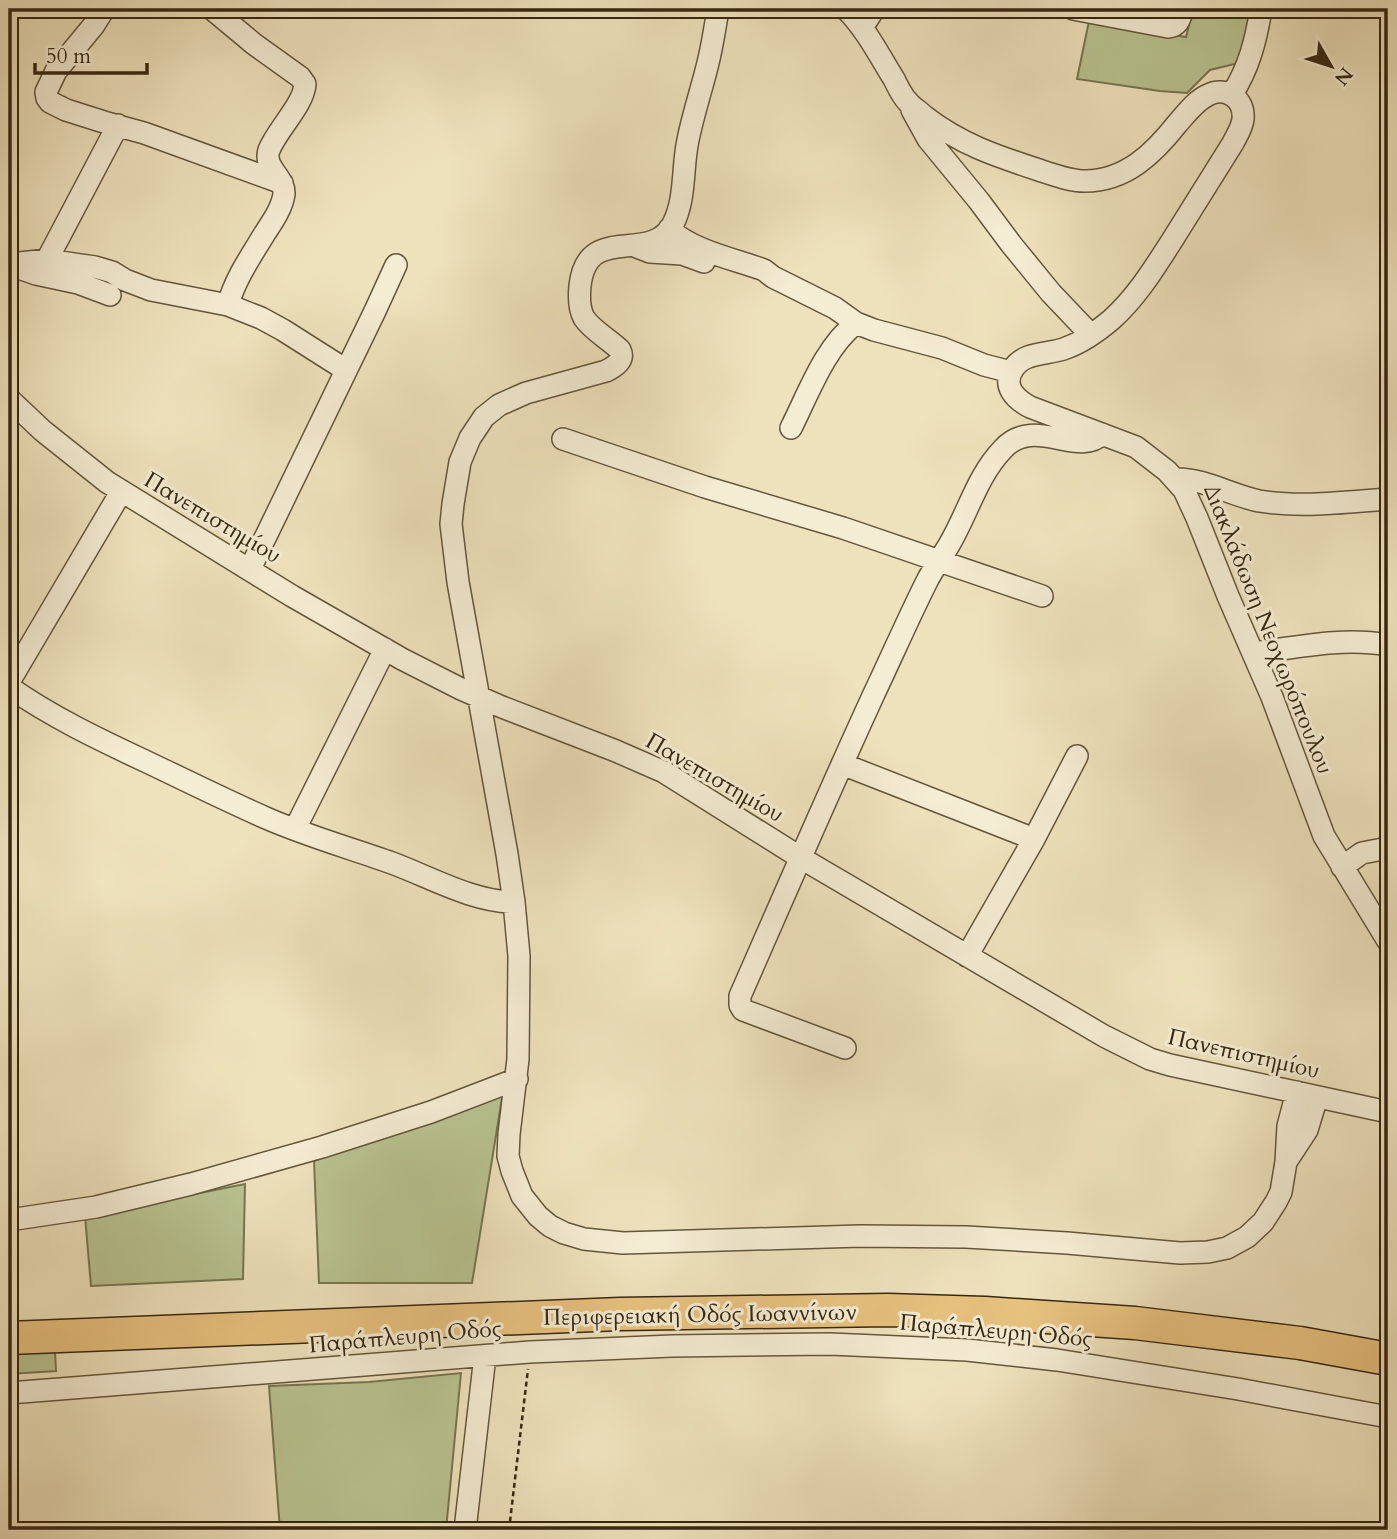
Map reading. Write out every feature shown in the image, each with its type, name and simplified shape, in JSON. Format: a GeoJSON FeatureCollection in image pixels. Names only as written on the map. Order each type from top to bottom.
{"type":"FeatureCollection","features":[{"type":"Feature","properties":{"kind":"highway","name":"Περιφερειακή Οδός Ιωαννίνων"},"geometry":{"type":"LineString","coordinates":[[9,1338],[620,1314],[888,1310],[985,1313],[1135,1323],[1300,1343],[1388,1359]]}},
{"type":"Feature","properties":{"kind":"street"},"geometry":{"type":"LineString","coordinates":[[104,9],[55,71],[46,95],[48,100],[56,106],[144,132],[282,183]]}},
{"type":"Feature","properties":{"kind":"street"},"geometry":{"type":"LineString","coordinates":[[212,9],[304,82],[304,94],[268,153],[268,163],[284,190],[282,203],[238,279],[228,305]]}},
{"type":"Feature","properties":{"kind":"street"},"geometry":{"type":"LineString","coordinates":[[718,9],[707,67],[687,145],[680,199],[670,229],[656,239],[635,246],[597,252],[583,271],[580,285],[582,314],[620,350],[622,355],[619,363],[606,371],[526,393],[499,405],[475,427],[460,462],[455,485],[452,524],[458,583],[514,902],[519,974],[517,1079],[508,1156],[522,1196],[529,1207],[550,1226],[564,1233],[601,1242],[966,1237],[1067,1242],[1180,1253],[1208,1252],[1227,1248],[1247,1237],[1270,1213],[1281,1192],[1286,1162],[1307,1130],[1307,1095]]}},
{"type":"Feature","properties":{"kind":"street"},"geometry":{"type":"LineString","coordinates":[[846,9],[862,28],[928,139],[1051,293],[1091,335]]}},
{"type":"Feature","properties":{"kind":"street"},"geometry":{"type":"LineString","coordinates":[[862,28],[874,9]]}},
{"type":"Feature","properties":{"kind":"street"},"geometry":{"type":"LineString","coordinates":[[1073,9],[1168,27],[1179,22],[1183,9]]}},
{"type":"Feature","properties":{"kind":"street"},"geometry":{"type":"LineString","coordinates":[[1232,94],[1250,60],[1261,9]]}},
{"type":"Feature","properties":{"kind":"street"},"geometry":{"type":"LineString","coordinates":[[670,229],[691,244],[764,271],[818,299],[856,323],[1011,372],[1027,357],[1067,348],[1091,335],[1116,316],[1138,291],[1233,143],[1241,126],[1243,113],[1232,94],[1214,92],[1198,101],[1155,150],[1134,167],[1109,177],[1084,181],[1053,174],[975,148],[941,128],[908,103]]}},
{"type":"Feature","properties":{"kind":"street"},"geometry":{"type":"LineString","coordinates":[[47,260],[118,125]]}},
{"type":"Feature","properties":{"kind":"street"},"geometry":{"type":"LineString","coordinates":[[635,246],[650,252],[690,256],[740,276],[762,279],[773,277]]}},
{"type":"Feature","properties":{"kind":"street"},"geometry":{"type":"LineString","coordinates":[[10,264],[47,260],[105,270],[151,290],[228,305],[272,324],[346,370]]}},
{"type":"Feature","properties":{"kind":"street"},"geometry":{"type":"LineString","coordinates":[[10,264],[110,296]]}},
{"type":"Feature","properties":{"kind":"street"},"geometry":{"type":"LineString","coordinates":[[250,569],[396,265]]}},
{"type":"Feature","properties":{"kind":"street"},"geometry":{"type":"LineString","coordinates":[[791,428],[829,353],[845,331],[856,323]]}},
{"type":"Feature","properties":{"kind":"street","name":"Διακλάδωση Νεοχωρόπουλου"},"geometry":{"type":"LineString","coordinates":[[1011,372],[1010,389],[1020,401],[1044,413],[1136,447],[1176,479],[1190,502],[1272,697],[1324,836],[1388,941]]}},
{"type":"Feature","properties":{"kind":"street","name":"Πανεπιστημίου"},"geometry":{"type":"LineString","coordinates":[[9,399],[60,446],[121,492],[292,596],[385,649],[480,697],[664,772],[801,858],[1104,1036],[1150,1059],[1200,1073],[1388,1112]]}},
{"type":"Feature","properties":{"kind":"street"},"geometry":{"type":"LineString","coordinates":[[845,1048],[743,1010],[740,996],[926,582],[954,535],[987,468],[1009,443],[1022,436],[1051,436],[1086,442],[1102,434]]}},
{"type":"Feature","properties":{"kind":"street"},"geometry":{"type":"LineString","coordinates":[[563,439],[705,488],[843,528],[1042,596]]}},
{"type":"Feature","properties":{"kind":"street"},"geometry":{"type":"LineString","coordinates":[[1176,479],[1200,481],[1248,498],[1276,503],[1318,504],[1388,499]]}},
{"type":"Feature","properties":{"kind":"street"},"geometry":{"type":"LineString","coordinates":[[121,492],[9,685],[35,706],[82,731],[267,818],[448,886],[479,896],[514,902]]}},
{"type":"Feature","properties":{"kind":"street"},"geometry":{"type":"LineString","coordinates":[[1253,653],[1332,642],[1355,641],[1388,645]]}},
{"type":"Feature","properties":{"kind":"street"},"geometry":{"type":"LineString","coordinates":[[295,829],[385,649]]}},
{"type":"Feature","properties":{"kind":"street"},"geometry":{"type":"LineString","coordinates":[[967,956],[1034,839],[1077,756]]}},
{"type":"Feature","properties":{"kind":"street"},"geometry":{"type":"LineString","coordinates":[[842,764],[1034,839]]}},
{"type":"Feature","properties":{"kind":"street"},"geometry":{"type":"LineString","coordinates":[[1342,867],[1363,853],[1388,848]]}},
{"type":"Feature","properties":{"kind":"street"},"geometry":{"type":"LineString","coordinates":[[9,1220],[96,1207],[202,1181],[431,1112],[517,1079]]}},
{"type":"Feature","properties":{"kind":"street","name":"Παράπλευρη Οδός"},"geometry":{"type":"LineString","coordinates":[[9,1393],[530,1352],[624,1347],[842,1344],[977,1351],[1057,1360],[1388,1417]]}},
{"type":"Feature","properties":{"kind":"street"},"geometry":{"type":"LineString","coordinates":[[465,1530],[485,1356]]}},
{"type":"Feature","properties":{"kind":"path"},"geometry":{"type":"LineString","coordinates":[[1382,9],[1388,95]]}},
{"type":"Feature","properties":{"kind":"path"},"geometry":{"type":"LineString","coordinates":[[1388,147],[1388,178]]}},
{"type":"Feature","properties":{"kind":"path"},"geometry":{"type":"LineString","coordinates":[[509,1530],[530,1352]]}},
{"type":"Feature","properties":{"kind":"green space"},"geometry":{"type":"Polygon","coordinates":[[[1193,9],[1257,9],[1239,63],[1210,70],[1187,93],[1077,79],[1089,21],[1186,37],[1193,9]]]}},
{"type":"Feature","properties":{"kind":"green space"},"geometry":{"type":"Polygon","coordinates":[[[503,1092],[472,1283],[319,1283],[314,1161],[503,1092]]]}},
{"type":"Feature","properties":{"kind":"green space"},"geometry":{"type":"Polygon","coordinates":[[[245,1184],[243,1279],[91,1286],[85,1216],[245,1184]]]}},
{"type":"Feature","properties":{"kind":"green space"},"geometry":{"type":"Polygon","coordinates":[[[55,1351],[56,1371],[9,1374],[9,1354],[55,1351]]]}},
{"type":"Feature","properties":{"kind":"green space"},"geometry":{"type":"Polygon","coordinates":[[[461,1373],[446,1530],[280,1530],[269,1386],[369,1382],[461,1373]]]}}]}
